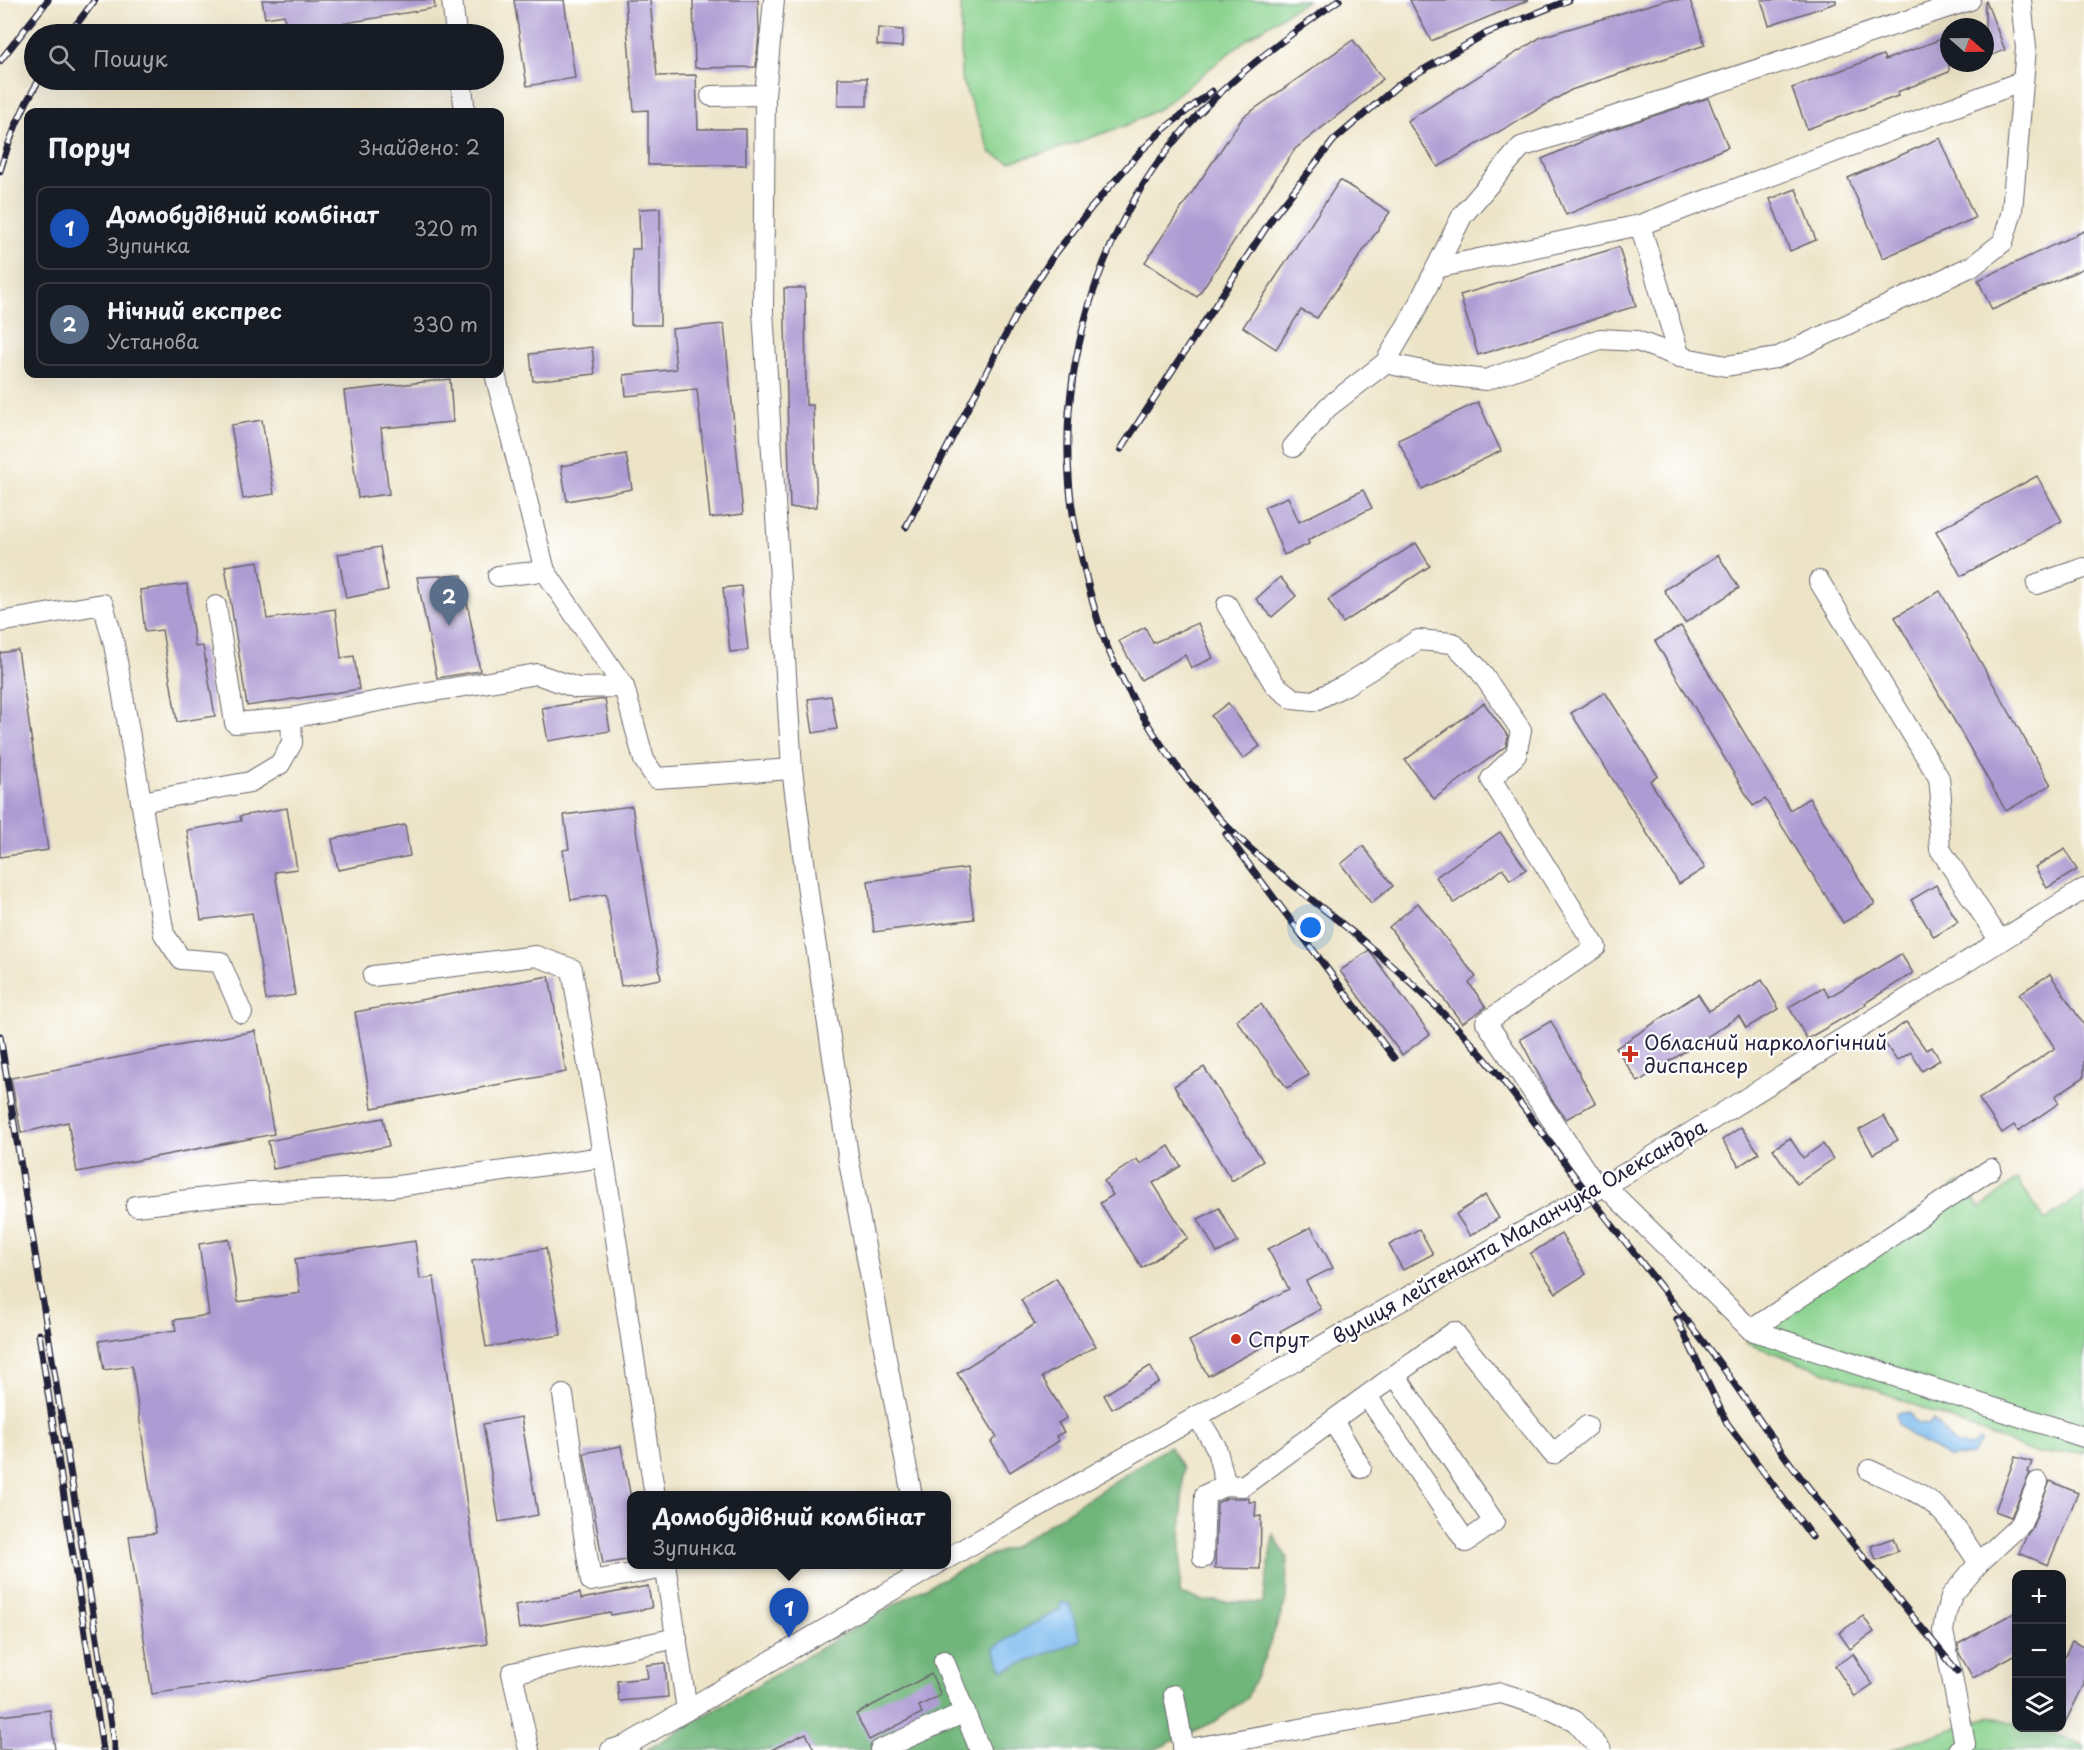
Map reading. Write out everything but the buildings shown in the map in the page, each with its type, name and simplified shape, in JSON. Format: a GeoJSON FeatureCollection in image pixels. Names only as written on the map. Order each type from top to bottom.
{"type":"FeatureCollection","features":[{"type":"Feature","properties":{"kind":"street"},"geometry":{"type":"LineString","coordinates":[[452,0],[455,24]]}},
{"type":"Feature","properties":{"kind":"street"},"geometry":{"type":"LineString","coordinates":[[774,0],[765,95],[763,311],[792,770],[810,907],[849,1162],[911,1491]]}},
{"type":"Feature","properties":{"kind":"street"},"geometry":{"type":"LineString","coordinates":[[1293,447],[1328,407],[1385,363],[1413,315],[1462,216],[1521,147],[1970,0]]}},
{"type":"Feature","properties":{"kind":"street"},"geometry":{"type":"LineString","coordinates":[[1385,363],[1438,374],[1486,380],[1600,339],[1637,341],[1680,357],[1726,366],[1776,358],[1974,265],[2003,242],[2012,212],[2026,48],[2021,0]]}},
{"type":"Feature","properties":{"kind":"street"},"geometry":{"type":"LineString","coordinates":[[1436,268],[1640,225],[2023,81]]}},
{"type":"Feature","properties":{"kind":"street"},"geometry":{"type":"LineString","coordinates":[[462,90],[464,108]]}},
{"type":"Feature","properties":{"kind":"street"},"geometry":{"type":"LineString","coordinates":[[711,96],[765,95]]}},
{"type":"Feature","properties":{"kind":"street"},"geometry":{"type":"LineString","coordinates":[[1640,225],[1680,357]]}},
{"type":"Feature","properties":{"kind":"street"},"geometry":{"type":"LineString","coordinates":[[496,378],[545,571],[624,687],[644,760],[656,778],[792,770]]}},
{"type":"Feature","properties":{"kind":"street"},"geometry":{"type":"LineString","coordinates":[[2037,584],[2084,568]]}},
{"type":"Feature","properties":{"kind":"street"},"geometry":{"type":"LineString","coordinates":[[498,576],[545,571]]}},
{"type":"Feature","properties":{"kind":"street"},"geometry":{"type":"LineString","coordinates":[[1819,581],[1939,778],[1940,849],[2000,941]]}},
{"type":"Feature","properties":{"kind":"street"},"geometry":{"type":"LineString","coordinates":[[0,622],[103,604],[114,644],[164,934],[181,960],[220,962],[242,1012]]}},
{"type":"Feature","properties":{"kind":"street"},"geometry":{"type":"LineString","coordinates":[[1227,605],[1275,685],[1293,699],[1313,700],[1346,685],[1418,640],[1453,643],[1478,668],[1521,730],[1516,755],[1491,779],[1596,947],[1486,1022],[1601,1187],[1751,1330],[2084,1437]]}},
{"type":"Feature","properties":{"kind":"street"},"geometry":{"type":"LineString","coordinates":[[216,606],[235,723],[291,718],[537,674],[577,688],[624,687]]}},
{"type":"Feature","properties":{"kind":"street"},"geometry":{"type":"LineString","coordinates":[[141,802],[250,782],[280,764],[292,744],[291,718]]}},
{"type":"Feature","properties":{"kind":"street","name":"вулиця лейтенанта Маланчука Олександра"},"geometry":{"type":"LineString","coordinates":[[951,1556],[1601,1187],[2084,889]]}},
{"type":"Feature","properties":{"kind":"street"},"geometry":{"type":"LineString","coordinates":[[373,976],[536,956],[572,969],[654,1491]]}},
{"type":"Feature","properties":{"kind":"street"},"geometry":{"type":"LineString","coordinates":[[136,1206],[250,1193],[391,1187],[603,1157]]}},
{"type":"Feature","properties":{"kind":"street"},"geometry":{"type":"LineString","coordinates":[[1751,1330],[1991,1168]]}},
{"type":"Feature","properties":{"kind":"street"},"geometry":{"type":"LineString","coordinates":[[1203,1558],[1205,1496],[1226,1485],[1244,1486],[1454,1332],[1553,1454],[1587,1426]]}},
{"type":"Feature","properties":{"kind":"street"},"geometry":{"type":"LineString","coordinates":[[1367,1396],[1466,1542],[1494,1522],[1395,1375]]}},
{"type":"Feature","properties":{"kind":"street"},"geometry":{"type":"LineString","coordinates":[[563,1395],[591,1581],[651,1569]]}},
{"type":"Feature","properties":{"kind":"street"},"geometry":{"type":"LineString","coordinates":[[1197,1416],[1216,1448],[1226,1485]]}},
{"type":"Feature","properties":{"kind":"street"},"geometry":{"type":"LineString","coordinates":[[1333,1421],[1361,1468]]}},
{"type":"Feature","properties":{"kind":"street"},"geometry":{"type":"LineString","coordinates":[[1869,1470],[1938,1507],[1952,1522],[1978,1563]]}},
{"type":"Feature","properties":{"kind":"street"},"geometry":{"type":"LineString","coordinates":[[1958,1750],[1965,1744],[1943,1631],[1946,1613],[1952,1595],[1978,1563],[2021,1524],[2038,1482]]}},
{"type":"Feature","properties":{"kind":"street"},"geometry":{"type":"LineString","coordinates":[[666,1569],[687,1710]]}},
{"type":"Feature","properties":{"kind":"street"},"geometry":{"type":"LineString","coordinates":[[611,1750],[627,1745],[926,1569]]}},
{"type":"Feature","properties":{"kind":"street"},"geometry":{"type":"LineString","coordinates":[[530,1750],[512,1673],[677,1638]]}},
{"type":"Feature","properties":{"kind":"street"},"geometry":{"type":"LineString","coordinates":[[944,1661],[980,1750]]}},
{"type":"Feature","properties":{"kind":"street"},"geometry":{"type":"LineString","coordinates":[[1174,1695],[1184,1750],[1501,1693],[1543,1706],[1575,1721],[1601,1750]]}},
{"type":"Feature","properties":{"kind":"street"},"geometry":{"type":"LineString","coordinates":[[880,1750],[964,1712]]}},
{"type":"Feature","properties":{"kind":"green space"},"geometry":{"type":"Polygon","coordinates":[[[961,0],[1307,0],[1248,38],[1160,108],[1127,125],[1057,149],[1009,162],[991,153],[961,78],[961,0]]]}},
{"type":"Feature","properties":{"kind":"green space"},"geometry":{"type":"Polygon","coordinates":[[[2017,1179],[2045,1221],[2084,1193],[2084,1452],[2038,1454],[1874,1389],[1746,1343],[1753,1322],[1960,1182],[1981,1208],[2017,1179]]]}},
{"type":"Feature","properties":{"kind":"green space"},"geometry":{"type":"Polygon","coordinates":[[[1169,1446],[1183,1469],[1180,1594],[1204,1601],[1263,1603],[1273,1534],[1287,1558],[1286,1600],[1247,1698],[1216,1721],[1154,1750],[646,1750],[920,1590],[986,1557],[1013,1547],[1169,1446]],[[1060,1609],[1025,1629],[1003,1671],[1060,1609]]]}},
{"type":"Feature","properties":{"kind":"green space"},"geometry":{"type":"Polygon","coordinates":[[[1991,1716],[2012,1723],[2012,1732],[2046,1732],[2084,1746],[2084,1750],[1890,1750],[1991,1716]]]}},
{"type":"Feature","properties":{"kind":"water"},"geometry":{"type":"Polygon","coordinates":[[[1896,1413],[1909,1413],[1917,1424],[1930,1425],[1933,1420],[1955,1444],[1970,1447],[1979,1440],[1981,1442],[1972,1455],[1950,1458],[1912,1437],[1898,1423],[1896,1413]]]}},
{"type":"Feature","properties":{"kind":"water"},"geometry":{"type":"Polygon","coordinates":[[[1061,1602],[1069,1604],[1081,1640],[1003,1671],[994,1649],[1060,1609],[1061,1602]]]}},
{"type":"Feature","properties":{"kind":"railway"},"geometry":{"type":"LineString","coordinates":[[29,24],[48,0]]}},
{"type":"Feature","properties":{"kind":"railway"},"geometry":{"type":"LineString","coordinates":[[77,24],[95,0]]}},
{"type":"Feature","properties":{"kind":"railway"},"geometry":{"type":"LineString","coordinates":[[1339,0],[1242,73],[1179,136],[1137,194],[1101,270],[1077,352],[1068,436],[1070,490],[1076,529],[1087,581],[1105,641],[1145,719],[1183,775],[1211,809],[1264,861],[1415,986],[1449,1019],[1496,1072],[1720,1364],[1805,1483],[1957,1671]]}},
{"type":"Feature","properties":{"kind":"railway"},"geometry":{"type":"LineString","coordinates":[[1121,449],[1273,217],[1334,140],[1402,82],[1487,33],[1569,0]]}},
{"type":"Feature","properties":{"kind":"railway"},"geometry":{"type":"LineString","coordinates":[[0,61],[24,30]]}},
{"type":"Feature","properties":{"kind":"railway"},"geometry":{"type":"LineString","coordinates":[[24,108],[34,90]]}},
{"type":"Feature","properties":{"kind":"railway"},"geometry":{"type":"LineString","coordinates":[[906,527],[1017,313],[1052,258],[1091,208],[1141,151],[1164,129],[1212,91]]}},
{"type":"Feature","properties":{"kind":"railway"},"geometry":{"type":"LineString","coordinates":[[0,171],[24,108]]}},
{"type":"Feature","properties":{"kind":"railway"},"geometry":{"type":"LineString","coordinates":[[1226,834],[1394,1058]]}},
{"type":"Feature","properties":{"kind":"railway"},"geometry":{"type":"LineString","coordinates":[[0,1036],[115,1750]]}},
{"type":"Feature","properties":{"kind":"railway"},"geometry":{"type":"LineString","coordinates":[[1677,1319],[1727,1423],[1812,1537]]}},
{"type":"Feature","properties":{"kind":"railway"},"geometry":{"type":"LineString","coordinates":[[39,1334],[103,1750]]}},
{"type":"Feature","properties":{"kind":"place","name":"Нічний експрес"},"geometry":{"type":"Point","coordinates":[449,626]}},
{"type":"Feature","properties":{"kind":"place","name":"Обласний наркологічний диспансер"},"geometry":{"type":"Point","coordinates":[1630,1054]}},
{"type":"Feature","properties":{"kind":"place","name":"Спрут"},"geometry":{"type":"Point","coordinates":[1236,1339]}},
{"type":"Feature","properties":{"kind":"place","name":"Домобудівний комбінат"},"geometry":{"type":"Point","coordinates":[789,1638]}}]}
